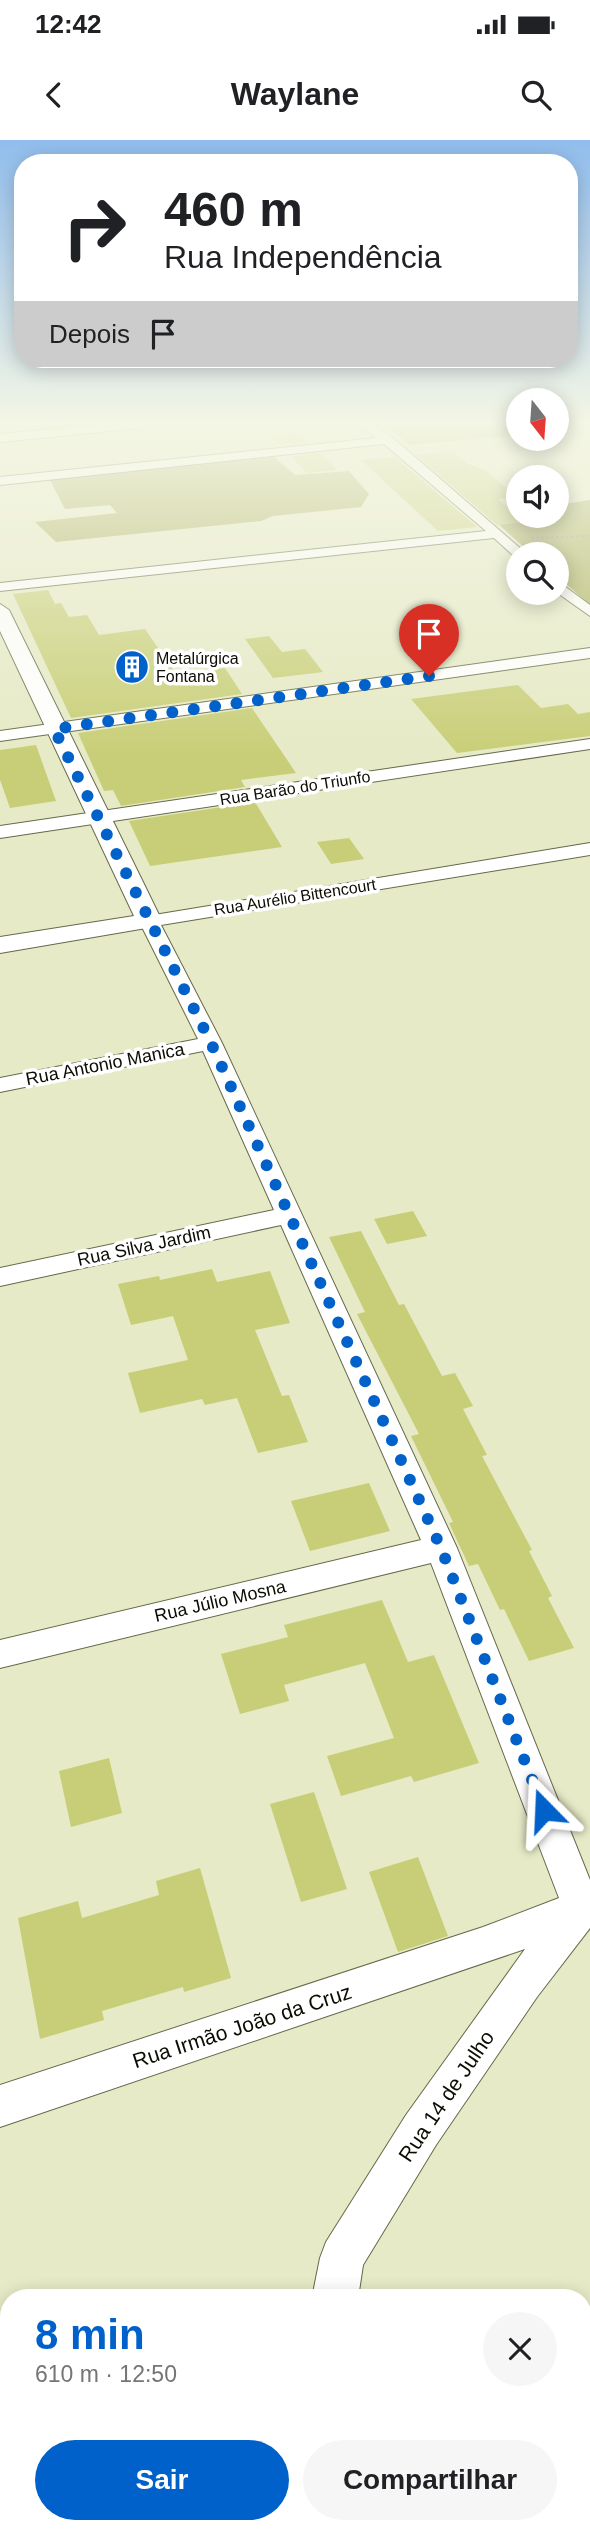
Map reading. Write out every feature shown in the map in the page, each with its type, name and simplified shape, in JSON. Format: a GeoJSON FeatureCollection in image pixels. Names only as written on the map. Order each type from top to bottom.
{"type":"FeatureCollection","features":[{"type":"Feature","properties":{"kind":"street"},"geometry":{"type":"LineString","coordinates":[[493,532],[506,542]]}},
{"type":"Feature","properties":{"kind":"street"},"geometry":{"type":"LineString","coordinates":[[0,581],[496,534]]}},
{"type":"Feature","properties":{"kind":"street"},"geometry":{"type":"LineString","coordinates":[[0,587],[225,559]]}},
{"type":"Feature","properties":{"kind":"street"},"geometry":{"type":"LineString","coordinates":[[569,595],[590,612]]}},
{"type":"Feature","properties":{"kind":"street"},"geometry":{"type":"LineString","coordinates":[[0,610],[54,729],[211,1043],[441,1548],[582,1908]]}},
{"type":"Feature","properties":{"kind":"street"},"geometry":{"type":"LineString","coordinates":[[0,736],[590,653]]}},
{"type":"Feature","properties":{"kind":"street","name":"Rua Barão do Triunfo"},"geometry":{"type":"LineString","coordinates":[[0,832],[590,744]]}},
{"type":"Feature","properties":{"kind":"street","name":"Rua Aurélio Bittencourt"},"geometry":{"type":"LineString","coordinates":[[0,945],[590,849]]}},
{"type":"Feature","properties":{"kind":"street","name":"Rua Antonio Manica"},"geometry":{"type":"LineString","coordinates":[[0,1085],[211,1043]]}},
{"type":"Feature","properties":{"kind":"street","name":"Rua Silva Jardim"},"geometry":{"type":"LineString","coordinates":[[0,1277],[288,1215]]}},
{"type":"Feature","properties":{"kind":"street","name":"Rua Júlio Mosna"},"geometry":{"type":"LineString","coordinates":[[0,1654],[441,1548]]}},
{"type":"Feature","properties":{"kind":"street","name":"Rua Irmão João da Cruz"},"geometry":{"type":"LineString","coordinates":[[0,2106],[483,1946],[582,1908]]}},
{"type":"Feature","properties":{"kind":"street","name":"Rua 14 de Julho"},"geometry":{"type":"LineString","coordinates":[[337,2289],[342,2258],[421,2130],[523,1983],[582,1908]]}},
{"type":"Feature","properties":{"kind":"path"},"geometry":{"type":"LineString","coordinates":[[496,534],[590,536]]}},
{"type":"Feature","properties":{"kind":"green space"},"geometry":{"type":"Polygon","coordinates":[[[45,532],[156,532],[56,542],[45,532]]]}},
{"type":"Feature","properties":{"kind":"green space"},"geometry":{"type":"Polygon","coordinates":[[[507,532],[590,532],[590,605],[569,587],[569,542],[518,542],[507,532]]]}},
{"type":"Feature","properties":{"kind":"building"},"geometry":{"type":"Polygon","coordinates":[[[48,590],[55,604],[61,603],[69,617],[87,615],[99,635],[145,629],[176,674],[225,668],[242,694],[71,718],[13,594],[48,590]]]}},
{"type":"Feature","properties":{"kind":"building"},"geometry":{"type":"Polygon","coordinates":[[[269,636],[282,652],[305,649],[323,672],[273,678],[245,639],[269,636]]]}},
{"type":"Feature","properties":{"kind":"building"},"geometry":{"type":"Polygon","coordinates":[[[518,685],[541,708],[568,704],[578,714],[590,712],[590,736],[457,753],[411,699],[518,685]]]}},
{"type":"Feature","properties":{"kind":"building"},"geometry":{"type":"Polygon","coordinates":[[[252,708],[296,773],[241,780],[245,787],[121,806],[113,790],[104,791],[78,733],[252,708]]]}},
{"type":"Feature","properties":{"kind":"building"},"geometry":{"type":"Polygon","coordinates":[[[36,745],[56,801],[10,808],[0,780],[0,750],[36,745]]]}},
{"type":"Feature","properties":{"kind":"building"},"geometry":{"type":"Polygon","coordinates":[[[255,802],[282,847],[150,866],[129,821],[255,802]]]}},
{"type":"Feature","properties":{"kind":"building"},"geometry":{"type":"Polygon","coordinates":[[[349,838],[364,859],[331,864],[317,842],[349,838]]]}},
{"type":"Feature","properties":{"kind":"building"},"geometry":{"type":"Polygon","coordinates":[[[413,1211],[427,1236],[387,1244],[374,1219],[413,1211]]]}},
{"type":"Feature","properties":{"kind":"building"},"geometry":{"type":"Polygon","coordinates":[[[361,1231],[399,1305],[404,1304],[442,1376],[455,1373],[473,1406],[463,1409],[487,1455],[482,1456],[532,1550],[529,1551],[552,1596],[548,1598],[574,1648],[529,1661],[478,1564],[469,1566],[449,1523],[453,1522],[411,1436],[419,1434],[357,1314],[365,1312],[329,1237],[361,1231]]]}},
{"type":"Feature","properties":{"kind":"building"},"geometry":{"type":"Polygon","coordinates":[[[212,1269],[217,1282],[270,1271],[290,1323],[255,1330],[282,1396],[289,1395],[308,1442],[258,1453],[237,1398],[205,1405],[202,1399],[140,1413],[128,1373],[188,1360],[173,1316],[131,1325],[118,1284],[159,1276],[160,1280],[212,1269]]]}},
{"type":"Feature","properties":{"kind":"building"},"geometry":{"type":"Polygon","coordinates":[[[369,1483],[390,1531],[310,1551],[291,1501],[369,1483]]]}},
{"type":"Feature","properties":{"kind":"building"},"geometry":{"type":"Polygon","coordinates":[[[382,1600],[408,1662],[434,1655],[479,1763],[414,1782],[411,1776],[341,1796],[327,1756],[394,1738],[365,1663],[284,1685],[289,1701],[240,1714],[221,1654],[288,1637],[284,1625],[382,1600]]]}},
{"type":"Feature","properties":{"kind":"building"},"geometry":{"type":"Polygon","coordinates":[[[109,1758],[122,1813],[71,1827],[59,1771],[109,1758]]]}},
{"type":"Feature","properties":{"kind":"building"},"geometry":{"type":"Polygon","coordinates":[[[314,1792],[347,1889],[301,1902],[270,1804],[314,1792]]]}},
{"type":"Feature","properties":{"kind":"building"},"geometry":{"type":"Polygon","coordinates":[[[418,1857],[448,1936],[398,1952],[369,1872],[418,1857]]]}},
{"type":"Feature","properties":{"kind":"building"},"geometry":{"type":"Polygon","coordinates":[[[200,1868],[231,1978],[184,1992],[183,1987],[102,2011],[104,2020],[40,2039],[18,1918],[78,1901],[82,1918],[159,1895],[156,1881],[200,1868]]]}},
{"type":"Feature","properties":{"kind":"place","name":"Metalúrgica Fontana"},"geometry":{"type":"Point","coordinates":[132,667]}},
{"type":"Feature","properties":{"kind":"route"},"geometry":{"type":"LineString","coordinates":[[429,676],[54,729],[211,1043],[441,1548],[544,1810]]}}]}
